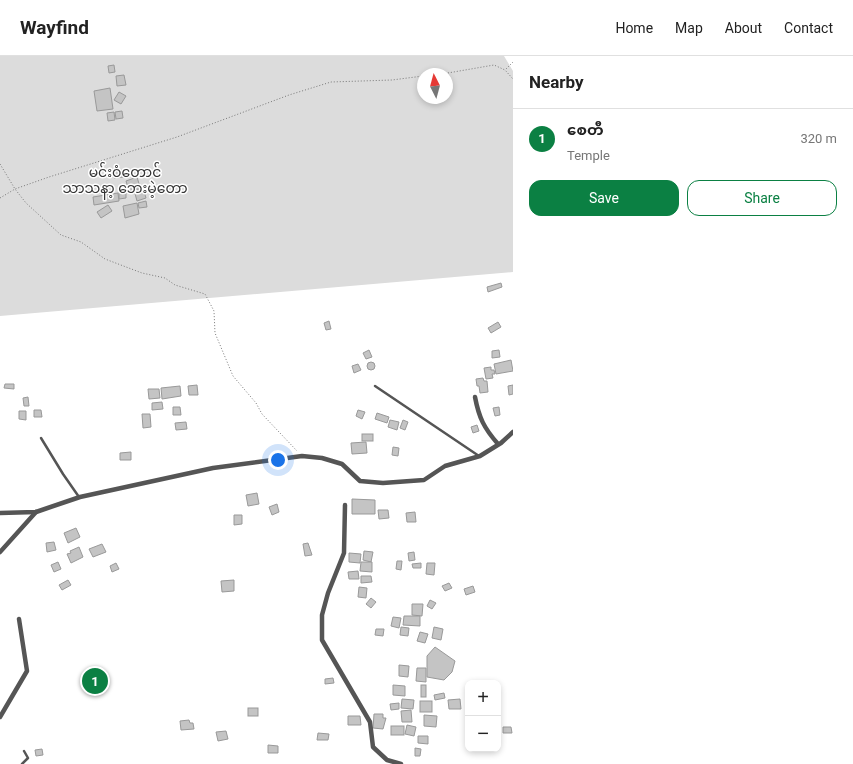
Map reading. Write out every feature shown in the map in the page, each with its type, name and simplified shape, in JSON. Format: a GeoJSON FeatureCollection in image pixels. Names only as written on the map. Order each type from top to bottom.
{"type":"FeatureCollection","features":[{"type":"Feature","properties":{"kind":"street"},"geometry":{"type":"LineString","coordinates":[[475,397],[477,408],[486,431],[498,444]]}},
{"type":"Feature","properties":{"kind":"street"},"geometry":{"type":"LineString","coordinates":[[0,513],[36,512],[80,497],[213,468],[302,456],[322,458],[342,464],[360,481],[383,483],[424,480],[445,466],[480,456],[513,432]]}},
{"type":"Feature","properties":{"kind":"street"},"geometry":{"type":"LineString","coordinates":[[345,505],[344,553],[328,593],[322,615],[322,640],[370,722],[373,747],[387,760],[401,764]]}},
{"type":"Feature","properties":{"kind":"street"},"geometry":{"type":"LineString","coordinates":[[0,552],[36,512]]}},
{"type":"Feature","properties":{"kind":"street"},"geometry":{"type":"LineString","coordinates":[[0,717],[27,671],[19,619]]}},
{"type":"Feature","properties":{"kind":"lane"},"geometry":{"type":"LineString","coordinates":[[375,386],[480,456]]}},
{"type":"Feature","properties":{"kind":"lane"},"geometry":{"type":"LineString","coordinates":[[41,438],[63,474],[80,497]]}},
{"type":"Feature","properties":{"kind":"lane"},"geometry":{"type":"LineString","coordinates":[[22,764],[28,758],[24,751]]}},
{"type":"Feature","properties":{"kind":"path"},"geometry":{"type":"LineString","coordinates":[[505,70],[513,62]]}},
{"type":"Feature","properties":{"kind":"path"},"geometry":{"type":"LineString","coordinates":[[453,72],[494,65],[505,70],[513,79]]}},
{"type":"Feature","properties":{"kind":"path"},"geometry":{"type":"LineString","coordinates":[[0,198],[15,189],[49,177],[177,137],[289,95],[331,82],[392,80],[417,77]]}},
{"type":"Feature","properties":{"kind":"path"},"geometry":{"type":"LineString","coordinates":[[0,164],[15,189],[26,203],[61,235],[81,242],[105,259],[142,273],[165,278],[175,285],[205,294],[214,311],[215,333],[233,376],[256,403],[262,414],[302,456]]}},
{"type":"Feature","properties":{"kind":"green space","name":"မင်းဝံတောင် သာသနာ့ ‌ဘေးမဲ့တော"},"geometry":{"type":"Polygon","coordinates":[[[0,56],[504,56],[513,71],[513,272],[0,316],[0,56]]]}},
{"type":"Feature","properties":{"kind":"building"},"geometry":{"type":"Polygon","coordinates":[[[114,65],[115,72],[109,73],[108,66],[114,65]]]}},
{"type":"Feature","properties":{"kind":"building"},"geometry":{"type":"Polygon","coordinates":[[[124,75],[126,85],[117,86],[116,76],[124,75]]]}},
{"type":"Feature","properties":{"kind":"building"},"geometry":{"type":"Polygon","coordinates":[[[110,88],[113,109],[97,111],[94,91],[110,88]]]}},
{"type":"Feature","properties":{"kind":"building"},"geometry":{"type":"Polygon","coordinates":[[[119,92],[126,96],[121,104],[114,100],[119,92]]]}},
{"type":"Feature","properties":{"kind":"building"},"geometry":{"type":"Polygon","coordinates":[[[122,111],[123,118],[116,119],[115,112],[122,111]]]}},
{"type":"Feature","properties":{"kind":"building"},"geometry":{"type":"Polygon","coordinates":[[[114,112],[115,120],[108,121],[107,113],[114,112]]]}},
{"type":"Feature","properties":{"kind":"building"},"geometry":{"type":"Polygon","coordinates":[[[125,170],[125,177],[114,178],[114,171],[125,170]]]}},
{"type":"Feature","properties":{"kind":"building"},"geometry":{"type":"Polygon","coordinates":[[[137,177],[140,187],[129,191],[126,181],[137,177]]]}},
{"type":"Feature","properties":{"kind":"building"},"geometry":{"type":"Polygon","coordinates":[[[143,188],[146,198],[137,201],[134,190],[143,188]]]}},
{"type":"Feature","properties":{"kind":"building"},"geometry":{"type":"Polygon","coordinates":[[[126,191],[126,198],[119,199],[119,192],[126,191]]]}},
{"type":"Feature","properties":{"kind":"building"},"geometry":{"type":"Polygon","coordinates":[[[118,193],[119,201],[94,205],[93,197],[118,193]]]}},
{"type":"Feature","properties":{"kind":"building"},"geometry":{"type":"Polygon","coordinates":[[[146,201],[147,207],[139,208],[138,203],[146,201]]]}},
{"type":"Feature","properties":{"kind":"building"},"geometry":{"type":"Polygon","coordinates":[[[137,203],[139,214],[125,218],[123,206],[137,203]]]}},
{"type":"Feature","properties":{"kind":"building"},"geometry":{"type":"Polygon","coordinates":[[[108,205],[112,211],[101,218],[97,212],[108,205]]]}},
{"type":"Feature","properties":{"kind":"building"},"geometry":{"type":"Polygon","coordinates":[[[501,283],[502,287],[488,292],[487,287],[501,283]]]}},
{"type":"Feature","properties":{"kind":"building"},"geometry":{"type":"Polygon","coordinates":[[[329,321],[331,329],[326,330],[324,323],[329,321]]]}},
{"type":"Feature","properties":{"kind":"building"},"geometry":{"type":"Polygon","coordinates":[[[498,322],[501,327],[491,333],[488,328],[498,322]]]}},
{"type":"Feature","properties":{"kind":"building"},"geometry":{"type":"Polygon","coordinates":[[[369,350],[372,357],[366,359],[363,353],[369,350]]]}},
{"type":"Feature","properties":{"kind":"building"},"geometry":{"type":"Polygon","coordinates":[[[499,350],[500,357],[492,358],[492,351],[499,350]]]}},
{"type":"Feature","properties":{"kind":"building"},"geometry":{"type":"Polygon","coordinates":[[[511,360],[513,371],[496,374],[494,364],[511,360]]]}},
{"type":"Feature","properties":{"kind":"building"},"geometry":{"type":"Polygon","coordinates":[[[371,362],[374,363],[374,369],[371,370],[368,369],[367,366],[368,363],[371,362]]]}},
{"type":"Feature","properties":{"kind":"building"},"geometry":{"type":"Polygon","coordinates":[[[358,364],[361,370],[354,373],[352,366],[358,364]]]}},
{"type":"Feature","properties":{"kind":"building"},"geometry":{"type":"Polygon","coordinates":[[[491,367],[491,370],[494,370],[495,374],[492,374],[493,378],[486,379],[484,368],[491,367]]]}},
{"type":"Feature","properties":{"kind":"building"},"geometry":{"type":"Polygon","coordinates":[[[483,378],[484,381],[487,381],[488,392],[480,393],[476,379],[483,378]]]}},
{"type":"Feature","properties":{"kind":"building"},"geometry":{"type":"Polygon","coordinates":[[[5,384],[14,384],[14,389],[4,388],[5,384]]]}},
{"type":"Feature","properties":{"kind":"building"},"geometry":{"type":"Polygon","coordinates":[[[197,385],[198,395],[189,395],[188,386],[197,385]]]}},
{"type":"Feature","properties":{"kind":"building"},"geometry":{"type":"Polygon","coordinates":[[[513,385],[513,394],[509,395],[508,386],[513,385]]]}},
{"type":"Feature","properties":{"kind":"building"},"geometry":{"type":"Polygon","coordinates":[[[180,386],[181,396],[162,399],[161,388],[180,386]]]}},
{"type":"Feature","properties":{"kind":"building"},"geometry":{"type":"Polygon","coordinates":[[[148,389],[159,389],[160,398],[149,399],[148,389]]]}},
{"type":"Feature","properties":{"kind":"building"},"geometry":{"type":"Polygon","coordinates":[[[28,397],[29,406],[24,406],[23,398],[28,397]]]}},
{"type":"Feature","properties":{"kind":"building"},"geometry":{"type":"Polygon","coordinates":[[[162,402],[163,409],[152,410],[152,403],[162,402]]]}},
{"type":"Feature","properties":{"kind":"building"},"geometry":{"type":"Polygon","coordinates":[[[173,407],[180,407],[181,415],[173,415],[173,407]]]}},
{"type":"Feature","properties":{"kind":"building"},"geometry":{"type":"Polygon","coordinates":[[[499,407],[500,415],[495,416],[493,408],[499,407]]]}},
{"type":"Feature","properties":{"kind":"building"},"geometry":{"type":"Polygon","coordinates":[[[34,410],[41,410],[42,417],[34,417],[34,410]]]}},
{"type":"Feature","properties":{"kind":"building"},"geometry":{"type":"Polygon","coordinates":[[[358,410],[365,412],[362,419],[356,416],[358,410]]]}},
{"type":"Feature","properties":{"kind":"building"},"geometry":{"type":"Polygon","coordinates":[[[19,411],[26,411],[26,420],[19,419],[19,411]]]}},
{"type":"Feature","properties":{"kind":"building"},"geometry":{"type":"Polygon","coordinates":[[[377,413],[389,417],[387,423],[375,419],[377,413]]]}},
{"type":"Feature","properties":{"kind":"building"},"geometry":{"type":"Polygon","coordinates":[[[142,414],[150,414],[151,427],[143,428],[142,414]]]}},
{"type":"Feature","properties":{"kind":"building"},"geometry":{"type":"Polygon","coordinates":[[[390,420],[399,422],[397,430],[388,427],[390,420]]]}},
{"type":"Feature","properties":{"kind":"building"},"geometry":{"type":"Polygon","coordinates":[[[403,420],[408,422],[405,430],[400,428],[403,420]]]}},
{"type":"Feature","properties":{"kind":"building"},"geometry":{"type":"Polygon","coordinates":[[[186,422],[187,429],[176,430],[175,423],[186,422]]]}},
{"type":"Feature","properties":{"kind":"building"},"geometry":{"type":"Polygon","coordinates":[[[477,425],[479,431],[473,433],[471,427],[477,425]]]}},
{"type":"Feature","properties":{"kind":"building"},"geometry":{"type":"Polygon","coordinates":[[[362,434],[373,434],[373,441],[362,441],[362,434]]]}},
{"type":"Feature","properties":{"kind":"building"},"geometry":{"type":"Polygon","coordinates":[[[366,442],[367,453],[352,454],[351,443],[366,442]]]}},
{"type":"Feature","properties":{"kind":"building"},"geometry":{"type":"Polygon","coordinates":[[[393,447],[399,448],[398,456],[392,455],[393,447]]]}},
{"type":"Feature","properties":{"kind":"building"},"geometry":{"type":"Polygon","coordinates":[[[131,452],[131,460],[120,460],[120,453],[131,452]]]}},
{"type":"Feature","properties":{"kind":"building"},"geometry":{"type":"Polygon","coordinates":[[[257,493],[259,504],[248,506],[246,495],[257,493]]]}},
{"type":"Feature","properties":{"kind":"building"},"geometry":{"type":"Polygon","coordinates":[[[352,499],[375,500],[375,514],[352,514],[352,499]]]}},
{"type":"Feature","properties":{"kind":"building"},"geometry":{"type":"Polygon","coordinates":[[[277,504],[279,512],[272,515],[269,507],[277,504]]]}},
{"type":"Feature","properties":{"kind":"building"},"geometry":{"type":"Polygon","coordinates":[[[378,510],[388,510],[389,518],[379,519],[378,510]]]}},
{"type":"Feature","properties":{"kind":"building"},"geometry":{"type":"Polygon","coordinates":[[[415,512],[416,522],[407,522],[406,513],[415,512]]]}},
{"type":"Feature","properties":{"kind":"building"},"geometry":{"type":"Polygon","coordinates":[[[234,515],[242,515],[242,524],[234,525],[234,515]]]}},
{"type":"Feature","properties":{"kind":"building"},"geometry":{"type":"Polygon","coordinates":[[[76,528],[80,537],[68,543],[64,533],[76,528]]]}},
{"type":"Feature","properties":{"kind":"building"},"geometry":{"type":"Polygon","coordinates":[[[54,542],[56,550],[47,552],[46,543],[54,542]]]}},
{"type":"Feature","properties":{"kind":"building"},"geometry":{"type":"Polygon","coordinates":[[[308,543],[312,555],[305,556],[303,544],[308,543]]]}},
{"type":"Feature","properties":{"kind":"building"},"geometry":{"type":"Polygon","coordinates":[[[102,544],[106,552],[93,557],[89,549],[102,544]]]}},
{"type":"Feature","properties":{"kind":"building"},"geometry":{"type":"Polygon","coordinates":[[[79,547],[83,557],[71,563],[67,554],[79,547]]]}},
{"type":"Feature","properties":{"kind":"building"},"geometry":{"type":"Polygon","coordinates":[[[364,551],[373,552],[371,562],[363,560],[364,551]]]}},
{"type":"Feature","properties":{"kind":"building"},"geometry":{"type":"Polygon","coordinates":[[[414,552],[415,560],[409,561],[408,553],[414,552]]]}},
{"type":"Feature","properties":{"kind":"building"},"geometry":{"type":"Polygon","coordinates":[[[349,553],[361,554],[360,563],[349,562],[349,553]]]}},
{"type":"Feature","properties":{"kind":"building"},"geometry":{"type":"Polygon","coordinates":[[[397,561],[402,561],[401,570],[396,569],[397,561]]]}},
{"type":"Feature","properties":{"kind":"building"},"geometry":{"type":"Polygon","coordinates":[[[58,562],[61,569],[54,572],[51,565],[58,562]]]}},
{"type":"Feature","properties":{"kind":"building"},"geometry":{"type":"Polygon","coordinates":[[[361,562],[372,562],[372,572],[360,571],[361,562]]]}},
{"type":"Feature","properties":{"kind":"building"},"geometry":{"type":"Polygon","coordinates":[[[116,563],[119,569],[112,572],[110,566],[116,563]]]}},
{"type":"Feature","properties":{"kind":"building"},"geometry":{"type":"Polygon","coordinates":[[[421,563],[421,568],[413,568],[412,564],[421,563]]]}},
{"type":"Feature","properties":{"kind":"building"},"geometry":{"type":"Polygon","coordinates":[[[427,563],[435,563],[434,575],[426,574],[427,563]]]}},
{"type":"Feature","properties":{"kind":"building"},"geometry":{"type":"Polygon","coordinates":[[[358,571],[359,579],[349,579],[348,572],[358,571]]]}},
{"type":"Feature","properties":{"kind":"building"},"geometry":{"type":"Polygon","coordinates":[[[361,576],[371,576],[372,582],[361,583],[361,576]]]}},
{"type":"Feature","properties":{"kind":"building"},"geometry":{"type":"Polygon","coordinates":[[[68,580],[71,585],[62,590],[59,585],[68,580]]]}},
{"type":"Feature","properties":{"kind":"building"},"geometry":{"type":"Polygon","coordinates":[[[234,580],[234,591],[222,592],[221,581],[234,580]]]}},
{"type":"Feature","properties":{"kind":"building"},"geometry":{"type":"Polygon","coordinates":[[[449,583],[452,588],[445,591],[442,586],[449,583]]]}},
{"type":"Feature","properties":{"kind":"building"},"geometry":{"type":"Polygon","coordinates":[[[473,586],[475,592],[466,595],[464,589],[473,586]]]}},
{"type":"Feature","properties":{"kind":"building"},"geometry":{"type":"Polygon","coordinates":[[[359,587],[367,588],[366,598],[358,597],[359,587]]]}},
{"type":"Feature","properties":{"kind":"building"},"geometry":{"type":"Polygon","coordinates":[[[371,598],[376,602],[371,608],[366,604],[371,598]]]}},
{"type":"Feature","properties":{"kind":"building"},"geometry":{"type":"Polygon","coordinates":[[[430,600],[436,603],[432,609],[427,606],[430,600]]]}},
{"type":"Feature","properties":{"kind":"building"},"geometry":{"type":"Polygon","coordinates":[[[412,604],[423,604],[422,616],[412,615],[412,604]]]}},
{"type":"Feature","properties":{"kind":"building"},"geometry":{"type":"Polygon","coordinates":[[[404,616],[420,616],[420,626],[403,625],[404,616]]]}},
{"type":"Feature","properties":{"kind":"building"},"geometry":{"type":"Polygon","coordinates":[[[393,617],[401,618],[399,628],[391,626],[393,617]]]}},
{"type":"Feature","properties":{"kind":"building"},"geometry":{"type":"Polygon","coordinates":[[[401,627],[409,628],[408,636],[400,635],[401,627]]]}},
{"type":"Feature","properties":{"kind":"building"},"geometry":{"type":"Polygon","coordinates":[[[434,627],[443,629],[441,640],[432,638],[434,627]]]}},
{"type":"Feature","properties":{"kind":"building"},"geometry":{"type":"Polygon","coordinates":[[[376,629],[384,629],[383,636],[375,635],[376,629]]]}},
{"type":"Feature","properties":{"kind":"building"},"geometry":{"type":"Polygon","coordinates":[[[420,632],[428,634],[425,643],[417,641],[420,632]]]}},
{"type":"Feature","properties":{"kind":"building"},"geometry":{"type":"Polygon","coordinates":[[[435,647],[455,661],[452,672],[444,680],[427,677],[427,656],[435,647]]]}},
{"type":"Feature","properties":{"kind":"building"},"geometry":{"type":"Polygon","coordinates":[[[399,665],[409,666],[408,677],[399,676],[399,665]]]}},
{"type":"Feature","properties":{"kind":"building"},"geometry":{"type":"Polygon","coordinates":[[[417,668],[426,668],[426,682],[416,681],[417,668]]]}},
{"type":"Feature","properties":{"kind":"building"},"geometry":{"type":"Polygon","coordinates":[[[98,677],[98,685],[92,685],[92,678],[98,677]]]}},
{"type":"Feature","properties":{"kind":"building"},"geometry":{"type":"Polygon","coordinates":[[[333,678],[334,683],[325,684],[325,679],[333,678]]]}},
{"type":"Feature","properties":{"kind":"building"},"geometry":{"type":"Polygon","coordinates":[[[393,685],[405,686],[405,696],[393,695],[393,685]]]}},
{"type":"Feature","properties":{"kind":"building"},"geometry":{"type":"Polygon","coordinates":[[[421,685],[426,685],[426,697],[421,697],[421,685]]]}},
{"type":"Feature","properties":{"kind":"building"},"geometry":{"type":"Polygon","coordinates":[[[444,693],[445,698],[435,700],[434,695],[444,693]]]}},
{"type":"Feature","properties":{"kind":"building"},"geometry":{"type":"Polygon","coordinates":[[[402,699],[414,700],[413,709],[401,708],[402,699]]]}},
{"type":"Feature","properties":{"kind":"building"},"geometry":{"type":"Polygon","coordinates":[[[460,699],[461,709],[449,709],[448,700],[460,699]]]}},
{"type":"Feature","properties":{"kind":"building"},"geometry":{"type":"Polygon","coordinates":[[[420,701],[432,701],[432,712],[420,712],[420,701]]]}},
{"type":"Feature","properties":{"kind":"building"},"geometry":{"type":"Polygon","coordinates":[[[399,703],[399,709],[391,710],[390,704],[399,703]]]}},
{"type":"Feature","properties":{"kind":"building"},"geometry":{"type":"Polygon","coordinates":[[[248,708],[258,708],[258,716],[248,716],[248,708]]]}},
{"type":"Feature","properties":{"kind":"building"},"geometry":{"type":"Polygon","coordinates":[[[411,710],[412,722],[402,722],[401,711],[411,710]]]}},
{"type":"Feature","properties":{"kind":"building"},"geometry":{"type":"Polygon","coordinates":[[[374,714],[383,714],[383,718],[386,718],[383,729],[373,728],[374,714]]]}},
{"type":"Feature","properties":{"kind":"building"},"geometry":{"type":"Polygon","coordinates":[[[424,715],[437,716],[436,727],[424,726],[424,715]]]}},
{"type":"Feature","properties":{"kind":"building"},"geometry":{"type":"Polygon","coordinates":[[[348,716],[360,716],[361,725],[348,725],[348,716]]]}},
{"type":"Feature","properties":{"kind":"building"},"geometry":{"type":"Polygon","coordinates":[[[189,720],[190,723],[193,723],[194,729],[181,730],[180,721],[189,720]]]}},
{"type":"Feature","properties":{"kind":"building"},"geometry":{"type":"Polygon","coordinates":[[[407,725],[416,727],[414,736],[405,734],[407,725]]]}},
{"type":"Feature","properties":{"kind":"building"},"geometry":{"type":"Polygon","coordinates":[[[391,726],[404,726],[404,735],[391,735],[391,726]]]}},
{"type":"Feature","properties":{"kind":"building"},"geometry":{"type":"Polygon","coordinates":[[[503,727],[511,727],[512,733],[503,733],[503,727]]]}},
{"type":"Feature","properties":{"kind":"building"},"geometry":{"type":"Polygon","coordinates":[[[226,731],[228,739],[218,741],[216,732],[226,731]]]}},
{"type":"Feature","properties":{"kind":"building"},"geometry":{"type":"Polygon","coordinates":[[[318,733],[329,734],[328,740],[317,740],[318,733]]]}},
{"type":"Feature","properties":{"kind":"building"},"geometry":{"type":"Polygon","coordinates":[[[418,736],[428,736],[428,744],[418,743],[418,736]]]}},
{"type":"Feature","properties":{"kind":"building"},"geometry":{"type":"Polygon","coordinates":[[[268,745],[278,746],[278,753],[268,753],[268,745]]]}},
{"type":"Feature","properties":{"kind":"building"},"geometry":{"type":"Polygon","coordinates":[[[415,748],[421,749],[420,756],[415,756],[415,748]]]}},
{"type":"Feature","properties":{"kind":"building"},"geometry":{"type":"Polygon","coordinates":[[[42,749],[43,755],[36,756],[35,750],[42,749]]]}},
{"type":"Feature","properties":{"kind":"place","name":"စေတီ"},"geometry":{"type":"Point","coordinates":[95,681]}}]}
